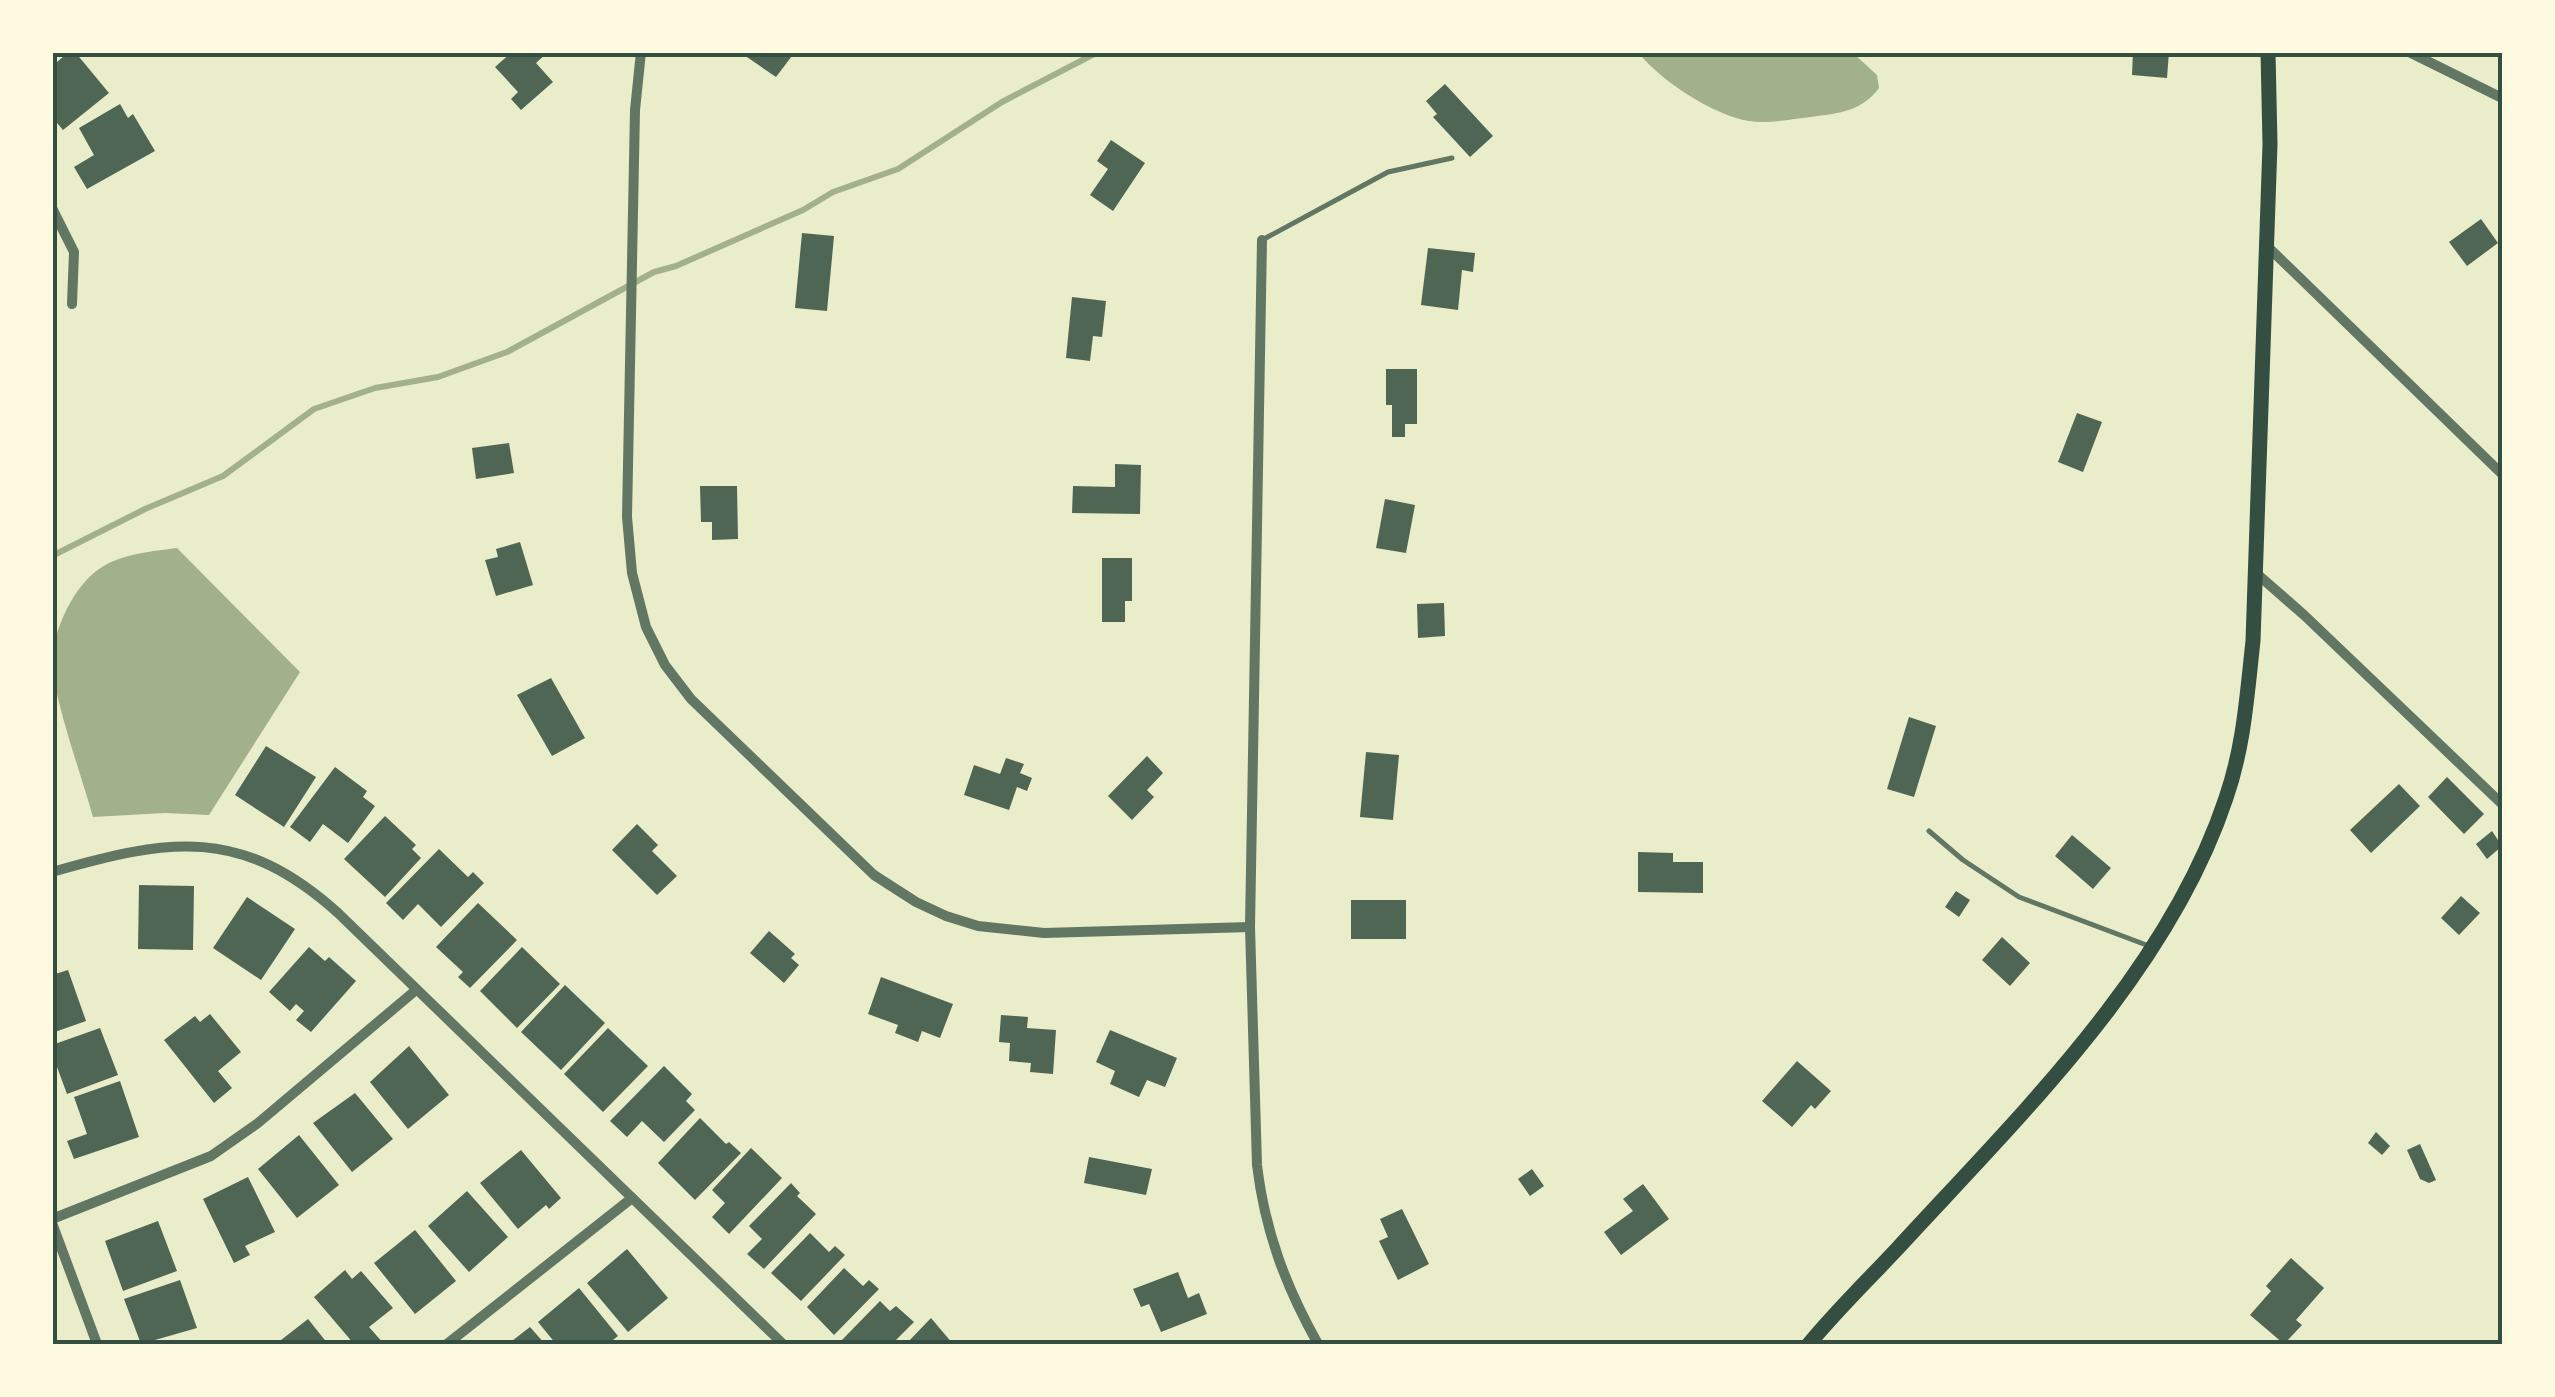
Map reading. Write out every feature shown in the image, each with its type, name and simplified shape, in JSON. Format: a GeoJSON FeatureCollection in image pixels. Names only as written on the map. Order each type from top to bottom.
{"type":"FeatureCollection","features":[{"type":"Feature","properties":{"kind":"main road"},"geometry":{"type":"LineString","coordinates":[[1810,1344],[2066,1062],[2152,947],[2190,884],[2210,841],[2236,766],[2248,703],[2270,144],[2268,52]]}},
{"type":"Feature","properties":{"kind":"street"},"geometry":{"type":"LineString","coordinates":[[642,52],[635,110],[627,517],[632,572],[646,628],[665,665],[692,699],[874,875],[946,916],[994,929],[1044,934],[1250,928]]}},
{"type":"Feature","properties":{"kind":"street"},"geometry":{"type":"LineString","coordinates":[[2409,52],[2502,98]]}},
{"type":"Feature","properties":{"kind":"street"},"geometry":{"type":"LineString","coordinates":[[52,208],[74,252],[72,304]]}},
{"type":"Feature","properties":{"kind":"street"},"geometry":{"type":"LineString","coordinates":[[1262,240],[1250,928],[1261,1195],[1279,1268],[1318,1344]]}},
{"type":"Feature","properties":{"kind":"street"},"geometry":{"type":"LineString","coordinates":[[2265,244],[2502,474]]}},
{"type":"Feature","properties":{"kind":"street"},"geometry":{"type":"LineString","coordinates":[[2255,572],[2502,804]]}},
{"type":"Feature","properties":{"kind":"street"},"geometry":{"type":"LineString","coordinates":[[52,872],[130,851],[206,846],[265,861],[316,893],[783,1344]]}},
{"type":"Feature","properties":{"kind":"street"},"geometry":{"type":"LineString","coordinates":[[97,1344],[52,1221],[211,1156],[258,1123],[416,990]]}},
{"type":"Feature","properties":{"kind":"street"},"geometry":{"type":"LineString","coordinates":[[447,1344],[632,1198]]}},
{"type":"Feature","properties":{"kind":"lane"},"geometry":{"type":"LineString","coordinates":[[1262,240],[1388,172],[1452,158]]}},
{"type":"Feature","properties":{"kind":"lane"},"geometry":{"type":"LineString","coordinates":[[1929,830],[1963,860],[2020,897],[2152,947]]}},
{"type":"Feature","properties":{"kind":"shaded area"},"geometry":{"type":"Polygon","coordinates":[[[1639,53],[1853,53],[1877,75],[1879,88],[1857,107],[1840,112],[1780,121],[1749,121],[1720,112],[1689,95],[1639,53]]]}},
{"type":"Feature","properties":{"kind":"shaded area"},"geometry":{"type":"Polygon","coordinates":[[[177,548],[300,672],[209,815],[93,817],[53,675],[58,631],[72,600],[102,567],[128,556],[177,548]]]}},
{"type":"Feature","properties":{"kind":"building"},"geometry":{"type":"Polygon","coordinates":[[[69,52],[75,52],[109,93],[63,130],[52,117],[52,66],[69,52]]]}},
{"type":"Feature","properties":{"kind":"building"},"geometry":{"type":"Polygon","coordinates":[[[512,52],[548,52],[536,63],[553,82],[521,110],[511,99],[518,92],[495,67],[512,52]]]}},
{"type":"Feature","properties":{"kind":"building"},"geometry":{"type":"Polygon","coordinates":[[[795,52],[776,77],[744,55],[795,52]]]}},
{"type":"Feature","properties":{"kind":"building"},"geometry":{"type":"Polygon","coordinates":[[[2133,52],[2169,52],[2167,78],[2132,75],[2133,52]]]}},
{"type":"Feature","properties":{"kind":"building"},"geometry":{"type":"Polygon","coordinates":[[[1445,84],[1493,136],[1470,157],[1433,117],[1437,114],[1426,101],[1445,84]]]}},
{"type":"Feature","properties":{"kind":"building"},"geometry":{"type":"Polygon","coordinates":[[[120,104],[128,118],[133,114],[155,151],[87,189],[74,167],[94,155],[79,128],[120,104]]]}},
{"type":"Feature","properties":{"kind":"building"},"geometry":{"type":"Polygon","coordinates":[[[1111,140],[1145,163],[1113,211],[1090,195],[1108,169],[1097,161],[1111,140]]]}},
{"type":"Feature","properties":{"kind":"building"},"geometry":{"type":"Polygon","coordinates":[[[2481,219],[2498,243],[2467,266],[2449,242],[2481,219]]]}},
{"type":"Feature","properties":{"kind":"building"},"geometry":{"type":"Polygon","coordinates":[[[802,233],[834,236],[827,311],[795,308],[802,233]]]}},
{"type":"Feature","properties":{"kind":"building"},"geometry":{"type":"Polygon","coordinates":[[[1428,248],[1475,253],[1473,272],[1462,270],[1458,310],[1421,305],[1428,248]]]}},
{"type":"Feature","properties":{"kind":"building"},"geometry":{"type":"Polygon","coordinates":[[[1072,297],[1106,301],[1102,337],[1093,336],[1090,361],[1066,358],[1072,297]]]}},
{"type":"Feature","properties":{"kind":"building"},"geometry":{"type":"Polygon","coordinates":[[[1386,369],[1417,369],[1417,424],[1405,424],[1405,437],[1392,437],[1392,405],[1386,405],[1386,369]]]}},
{"type":"Feature","properties":{"kind":"building"},"geometry":{"type":"Polygon","coordinates":[[[2077,413],[2102,422],[2083,472],[2058,462],[2077,413]]]}},
{"type":"Feature","properties":{"kind":"building"},"geometry":{"type":"Polygon","coordinates":[[[509,443],[514,473],[476,479],[472,448],[509,443]]]}},
{"type":"Feature","properties":{"kind":"building"},"geometry":{"type":"Polygon","coordinates":[[[1115,464],[1141,465],[1140,514],[1072,513],[1073,486],[1115,487],[1115,464]]]}},
{"type":"Feature","properties":{"kind":"building"},"geometry":{"type":"Polygon","coordinates":[[[700,486],[737,486],[738,539],[712,540],[712,522],[701,522],[700,486]]]}},
{"type":"Feature","properties":{"kind":"building"},"geometry":{"type":"Polygon","coordinates":[[[1385,499],[1415,505],[1406,553],[1376,548],[1385,499]]]}},
{"type":"Feature","properties":{"kind":"building"},"geometry":{"type":"Polygon","coordinates":[[[520,542],[533,585],[496,596],[485,560],[498,557],[496,549],[520,542]]]}},
{"type":"Feature","properties":{"kind":"building"},"geometry":{"type":"Polygon","coordinates":[[[1102,558],[1132,558],[1132,601],[1125,601],[1125,622],[1102,622],[1102,558]]]}},
{"type":"Feature","properties":{"kind":"building"},"geometry":{"type":"Polygon","coordinates":[[[1444,603],[1445,636],[1418,638],[1417,604],[1444,603]]]}},
{"type":"Feature","properties":{"kind":"building"},"geometry":{"type":"Polygon","coordinates":[[[551,678],[585,738],[552,756],[517,695],[551,678]]]}},
{"type":"Feature","properties":{"kind":"building"},"geometry":{"type":"Polygon","coordinates":[[[1909,717],[1936,726],[1914,797],[1887,789],[1909,717]]]}},
{"type":"Feature","properties":{"kind":"building"},"geometry":{"type":"Polygon","coordinates":[[[266,746],[316,777],[284,827],[235,795],[266,746]]]}},
{"type":"Feature","properties":{"kind":"building"},"geometry":{"type":"Polygon","coordinates":[[[1366,752],[1399,755],[1393,820],[1360,817],[1366,752]]]}},
{"type":"Feature","properties":{"kind":"building"},"geometry":{"type":"Polygon","coordinates":[[[1147,756],[1163,773],[1147,790],[1154,797],[1132,820],[1108,796],[1147,756]]]}},
{"type":"Feature","properties":{"kind":"building"},"geometry":{"type":"Polygon","coordinates":[[[1006,758],[1024,764],[1020,773],[1032,778],[1027,791],[1017,787],[1009,810],[964,795],[974,765],[1000,774],[1006,758]]]}},
{"type":"Feature","properties":{"kind":"building"},"geometry":{"type":"Polygon","coordinates":[[[335,767],[367,791],[363,797],[375,806],[348,843],[323,824],[310,842],[290,827],[335,767]]]}},
{"type":"Feature","properties":{"kind":"building"},"geometry":{"type":"Polygon","coordinates":[[[2447,777],[2484,814],[2464,834],[2428,797],[2447,777]]]}},
{"type":"Feature","properties":{"kind":"building"},"geometry":{"type":"Polygon","coordinates":[[[2399,784],[2420,806],[2371,853],[2350,830],[2399,784]]]}},
{"type":"Feature","properties":{"kind":"building"},"geometry":{"type":"Polygon","coordinates":[[[385,816],[416,845],[412,849],[421,858],[385,897],[344,859],[385,816]]]}},
{"type":"Feature","properties":{"kind":"building"},"geometry":{"type":"Polygon","coordinates":[[[637,824],[658,845],[652,851],[677,876],[657,895],[612,850],[637,824]]]}},
{"type":"Feature","properties":{"kind":"building"},"geometry":{"type":"Polygon","coordinates":[[[2492,831],[2502,846],[2487,859],[2476,844],[2492,831]]]}},
{"type":"Feature","properties":{"kind":"building"},"geometry":{"type":"Polygon","coordinates":[[[2072,835],[2111,868],[2093,889],[2055,856],[2072,835]]]}},
{"type":"Feature","properties":{"kind":"building"},"geometry":{"type":"Polygon","coordinates":[[[439,849],[468,877],[473,872],[484,883],[441,927],[418,904],[403,920],[386,903],[439,849]]]}},
{"type":"Feature","properties":{"kind":"building"},"geometry":{"type":"Polygon","coordinates":[[[1638,852],[1673,853],[1673,862],[1703,862],[1703,893],[1638,892],[1638,852]]]}},
{"type":"Feature","properties":{"kind":"building"},"geometry":{"type":"Polygon","coordinates":[[[139,885],[194,886],[193,950],[138,949],[139,885]]]}},
{"type":"Feature","properties":{"kind":"building"},"geometry":{"type":"Polygon","coordinates":[[[1956,891],[1970,900],[1959,917],[1945,907],[1956,891]]]}},
{"type":"Feature","properties":{"kind":"building"},"geometry":{"type":"Polygon","coordinates":[[[2461,896],[2480,913],[2459,935],[2441,918],[2461,896]]]}},
{"type":"Feature","properties":{"kind":"building"},"geometry":{"type":"Polygon","coordinates":[[[247,897],[295,929],[261,980],[213,948],[247,897]]]}},
{"type":"Feature","properties":{"kind":"building"},"geometry":{"type":"Polygon","coordinates":[[[1351,900],[1406,900],[1406,939],[1351,939],[1351,900]]]}},
{"type":"Feature","properties":{"kind":"building"},"geometry":{"type":"Polygon","coordinates":[[[478,903],[517,940],[470,988],[458,977],[463,972],[436,947],[478,903]]]}},
{"type":"Feature","properties":{"kind":"building"},"geometry":{"type":"Polygon","coordinates":[[[769,931],[795,954],[791,958],[799,965],[784,983],[750,953],[769,931]]]}},
{"type":"Feature","properties":{"kind":"building"},"geometry":{"type":"Polygon","coordinates":[[[2002,937],[2030,963],[2010,986],[1982,960],[2002,937]]]}},
{"type":"Feature","properties":{"kind":"building"},"geometry":{"type":"Polygon","coordinates":[[[309,947],[325,961],[329,957],[356,981],[311,1032],[296,1020],[304,1011],[296,1004],[290,1011],[269,992],[309,947]]]}},
{"type":"Feature","properties":{"kind":"building"},"geometry":{"type":"Polygon","coordinates":[[[522,947],[560,984],[517,1028],[480,991],[522,947]]]}},
{"type":"Feature","properties":{"kind":"building"},"geometry":{"type":"Polygon","coordinates":[[[68,970],[86,1021],[52,1033],[52,975],[68,970]]]}},
{"type":"Feature","properties":{"kind":"building"},"geometry":{"type":"Polygon","coordinates":[[[881,977],[953,1004],[940,1038],[922,1031],[918,1042],[895,1033],[898,1025],[868,1014],[881,977]]]}},
{"type":"Feature","properties":{"kind":"building"},"geometry":{"type":"Polygon","coordinates":[[[565,985],[605,1023],[561,1070],[521,1032],[565,985]]]}},
{"type":"Feature","properties":{"kind":"building"},"geometry":{"type":"Polygon","coordinates":[[[210,1014],[241,1052],[218,1071],[232,1088],[214,1103],[164,1040],[195,1016],[200,1022],[210,1014]]]}},
{"type":"Feature","properties":{"kind":"building"},"geometry":{"type":"Polygon","coordinates":[[[1001,1015],[1028,1017],[1027,1028],[1056,1030],[1053,1074],[1030,1072],[1031,1063],[1009,1061],[1010,1043],[999,1042],[1001,1015]]]}},
{"type":"Feature","properties":{"kind":"building"},"geometry":{"type":"Polygon","coordinates":[[[100,1028],[118,1075],[67,1094],[57,1067],[52,1069],[52,1045],[100,1028]]]}},
{"type":"Feature","properties":{"kind":"building"},"geometry":{"type":"Polygon","coordinates":[[[608,1028],[648,1066],[603,1112],[564,1074],[608,1028]]]}},
{"type":"Feature","properties":{"kind":"building"},"geometry":{"type":"Polygon","coordinates":[[[1110,1030],[1177,1058],[1165,1087],[1147,1080],[1139,1097],[1110,1084],[1115,1071],[1096,1062],[1110,1030]]]}},
{"type":"Feature","properties":{"kind":"building"},"geometry":{"type":"Polygon","coordinates":[[[409,1046],[449,1095],[408,1129],[370,1082],[409,1046]]]}},
{"type":"Feature","properties":{"kind":"building"},"geometry":{"type":"Polygon","coordinates":[[[1797,1061],[1831,1091],[1815,1109],[1811,1105],[1792,1127],[1762,1101],[1797,1061]]]}},
{"type":"Feature","properties":{"kind":"building"},"geometry":{"type":"Polygon","coordinates":[[[664,1066],[692,1094],[686,1101],[695,1110],[664,1142],[642,1121],[627,1137],[610,1121],[664,1066]]]}},
{"type":"Feature","properties":{"kind":"building"},"geometry":{"type":"Polygon","coordinates":[[[120,1081],[139,1137],[74,1159],[67,1141],[87,1134],[74,1097],[120,1081]]]}},
{"type":"Feature","properties":{"kind":"building"},"geometry":{"type":"Polygon","coordinates":[[[355,1093],[393,1139],[352,1172],[313,1123],[355,1093]]]}},
{"type":"Feature","properties":{"kind":"building"},"geometry":{"type":"Polygon","coordinates":[[[700,1118],[741,1153],[695,1200],[658,1163],[700,1118]]]}},
{"type":"Feature","properties":{"kind":"building"},"geometry":{"type":"Polygon","coordinates":[[[2376,1132],[2390,1146],[2382,1155],[2368,1143],[2376,1132]]]}},
{"type":"Feature","properties":{"kind":"building"},"geometry":{"type":"Polygon","coordinates":[[[299,1135],[339,1185],[297,1218],[258,1169],[299,1135]]]}},
{"type":"Feature","properties":{"kind":"building"},"geometry":{"type":"Polygon","coordinates":[[[2420,1144],[2436,1180],[2429,1183],[2420,1179],[2407,1150],[2420,1144]]]}},
{"type":"Feature","properties":{"kind":"building"},"geometry":{"type":"Polygon","coordinates":[[[751,1148],[782,1178],[729,1234],[712,1217],[725,1203],[712,1190],[751,1148]]]}},
{"type":"Feature","properties":{"kind":"building"},"geometry":{"type":"Polygon","coordinates":[[[521,1150],[561,1198],[549,1209],[546,1205],[518,1229],[480,1183],[521,1150]]]}},
{"type":"Feature","properties":{"kind":"building"},"geometry":{"type":"Polygon","coordinates":[[[1089,1157],[1152,1169],[1146,1195],[1084,1183],[1089,1157]]]}},
{"type":"Feature","properties":{"kind":"building"},"geometry":{"type":"Polygon","coordinates":[[[1532,1169],[1544,1186],[1530,1196],[1518,1179],[1532,1169]]]}},
{"type":"Feature","properties":{"kind":"building"},"geometry":{"type":"Polygon","coordinates":[[[248,1177],[275,1232],[245,1246],[250,1255],[234,1263],[203,1199],[248,1177]]]}},
{"type":"Feature","properties":{"kind":"building"},"geometry":{"type":"Polygon","coordinates":[[[791,1183],[800,1193],[797,1196],[816,1214],[764,1269],[747,1254],[762,1239],[749,1226],[791,1183]]]}},
{"type":"Feature","properties":{"kind":"building"},"geometry":{"type":"Polygon","coordinates":[[[1643,1184],[1669,1219],[1621,1255],[1604,1232],[1633,1211],[1623,1199],[1643,1184]]]}},
{"type":"Feature","properties":{"kind":"building"},"geometry":{"type":"Polygon","coordinates":[[[467,1191],[508,1237],[469,1272],[428,1226],[467,1191]]]}},
{"type":"Feature","properties":{"kind":"building"},"geometry":{"type":"Polygon","coordinates":[[[1402,1209],[1429,1264],[1398,1280],[1379,1241],[1388,1237],[1380,1219],[1402,1209]]]}},
{"type":"Feature","properties":{"kind":"building"},"geometry":{"type":"Polygon","coordinates":[[[158,1221],[177,1271],[123,1291],[105,1241],[158,1221]]]}},
{"type":"Feature","properties":{"kind":"building"},"geometry":{"type":"Polygon","coordinates":[[[415,1230],[456,1281],[415,1314],[374,1263],[415,1230]]]}},
{"type":"Feature","properties":{"kind":"building"},"geometry":{"type":"Polygon","coordinates":[[[810,1233],[829,1252],[835,1246],[845,1255],[801,1301],[771,1273],[810,1233]]]}},
{"type":"Feature","properties":{"kind":"building"},"geometry":{"type":"Polygon","coordinates":[[[627,1249],[668,1298],[628,1332],[587,1283],[627,1249]]]}},
{"type":"Feature","properties":{"kind":"building"},"geometry":{"type":"Polygon","coordinates":[[[2291,1258],[2324,1288],[2296,1320],[2302,1325],[2284,1344],[2250,1315],[2271,1291],[2266,1286],[2291,1258]]]}},
{"type":"Feature","properties":{"kind":"building"},"geometry":{"type":"Polygon","coordinates":[[[844,1268],[863,1286],[869,1280],[879,1289],[834,1335],[807,1307],[844,1268]]]}},
{"type":"Feature","properties":{"kind":"building"},"geometry":{"type":"Polygon","coordinates":[[[345,1270],[352,1279],[361,1271],[393,1308],[369,1327],[384,1344],[354,1344],[314,1297],[345,1270]]]}},
{"type":"Feature","properties":{"kind":"building"},"geometry":{"type":"Polygon","coordinates":[[[1178,1272],[1188,1298],[1199,1293],[1207,1314],[1161,1332],[1149,1304],[1141,1307],[1133,1289],[1178,1272]]]}},
{"type":"Feature","properties":{"kind":"building"},"geometry":{"type":"Polygon","coordinates":[[[180,1280],[197,1328],[141,1344],[124,1299],[180,1280]]]}},
{"type":"Feature","properties":{"kind":"building"},"geometry":{"type":"Polygon","coordinates":[[[579,1288],[618,1336],[608,1344],[556,1344],[538,1322],[579,1288]]]}},
{"type":"Feature","properties":{"kind":"building"},"geometry":{"type":"Polygon","coordinates":[[[880,1301],[890,1311],[896,1306],[914,1322],[892,1344],[841,1341],[880,1301]]]}},
{"type":"Feature","properties":{"kind":"building"},"geometry":{"type":"Polygon","coordinates":[[[931,1318],[953,1344],[906,1344],[931,1318]]]}},
{"type":"Feature","properties":{"kind":"building"},"geometry":{"type":"Polygon","coordinates":[[[308,1319],[328,1344],[276,1344],[308,1319]]]}},
{"type":"Feature","properties":{"kind":"building"},"geometry":{"type":"Polygon","coordinates":[[[530,1327],[545,1344],[508,1344],[530,1327]]]}},
{"type":"Feature","properties":{"kind":"waterway"},"geometry":{"type":"LineString","coordinates":[[52,556],[145,509],[223,476],[314,409],[375,388],[438,377],[507,352],[654,272],[803,210],[833,192],[898,169],[1002,102],[1098,52]]}}]}
